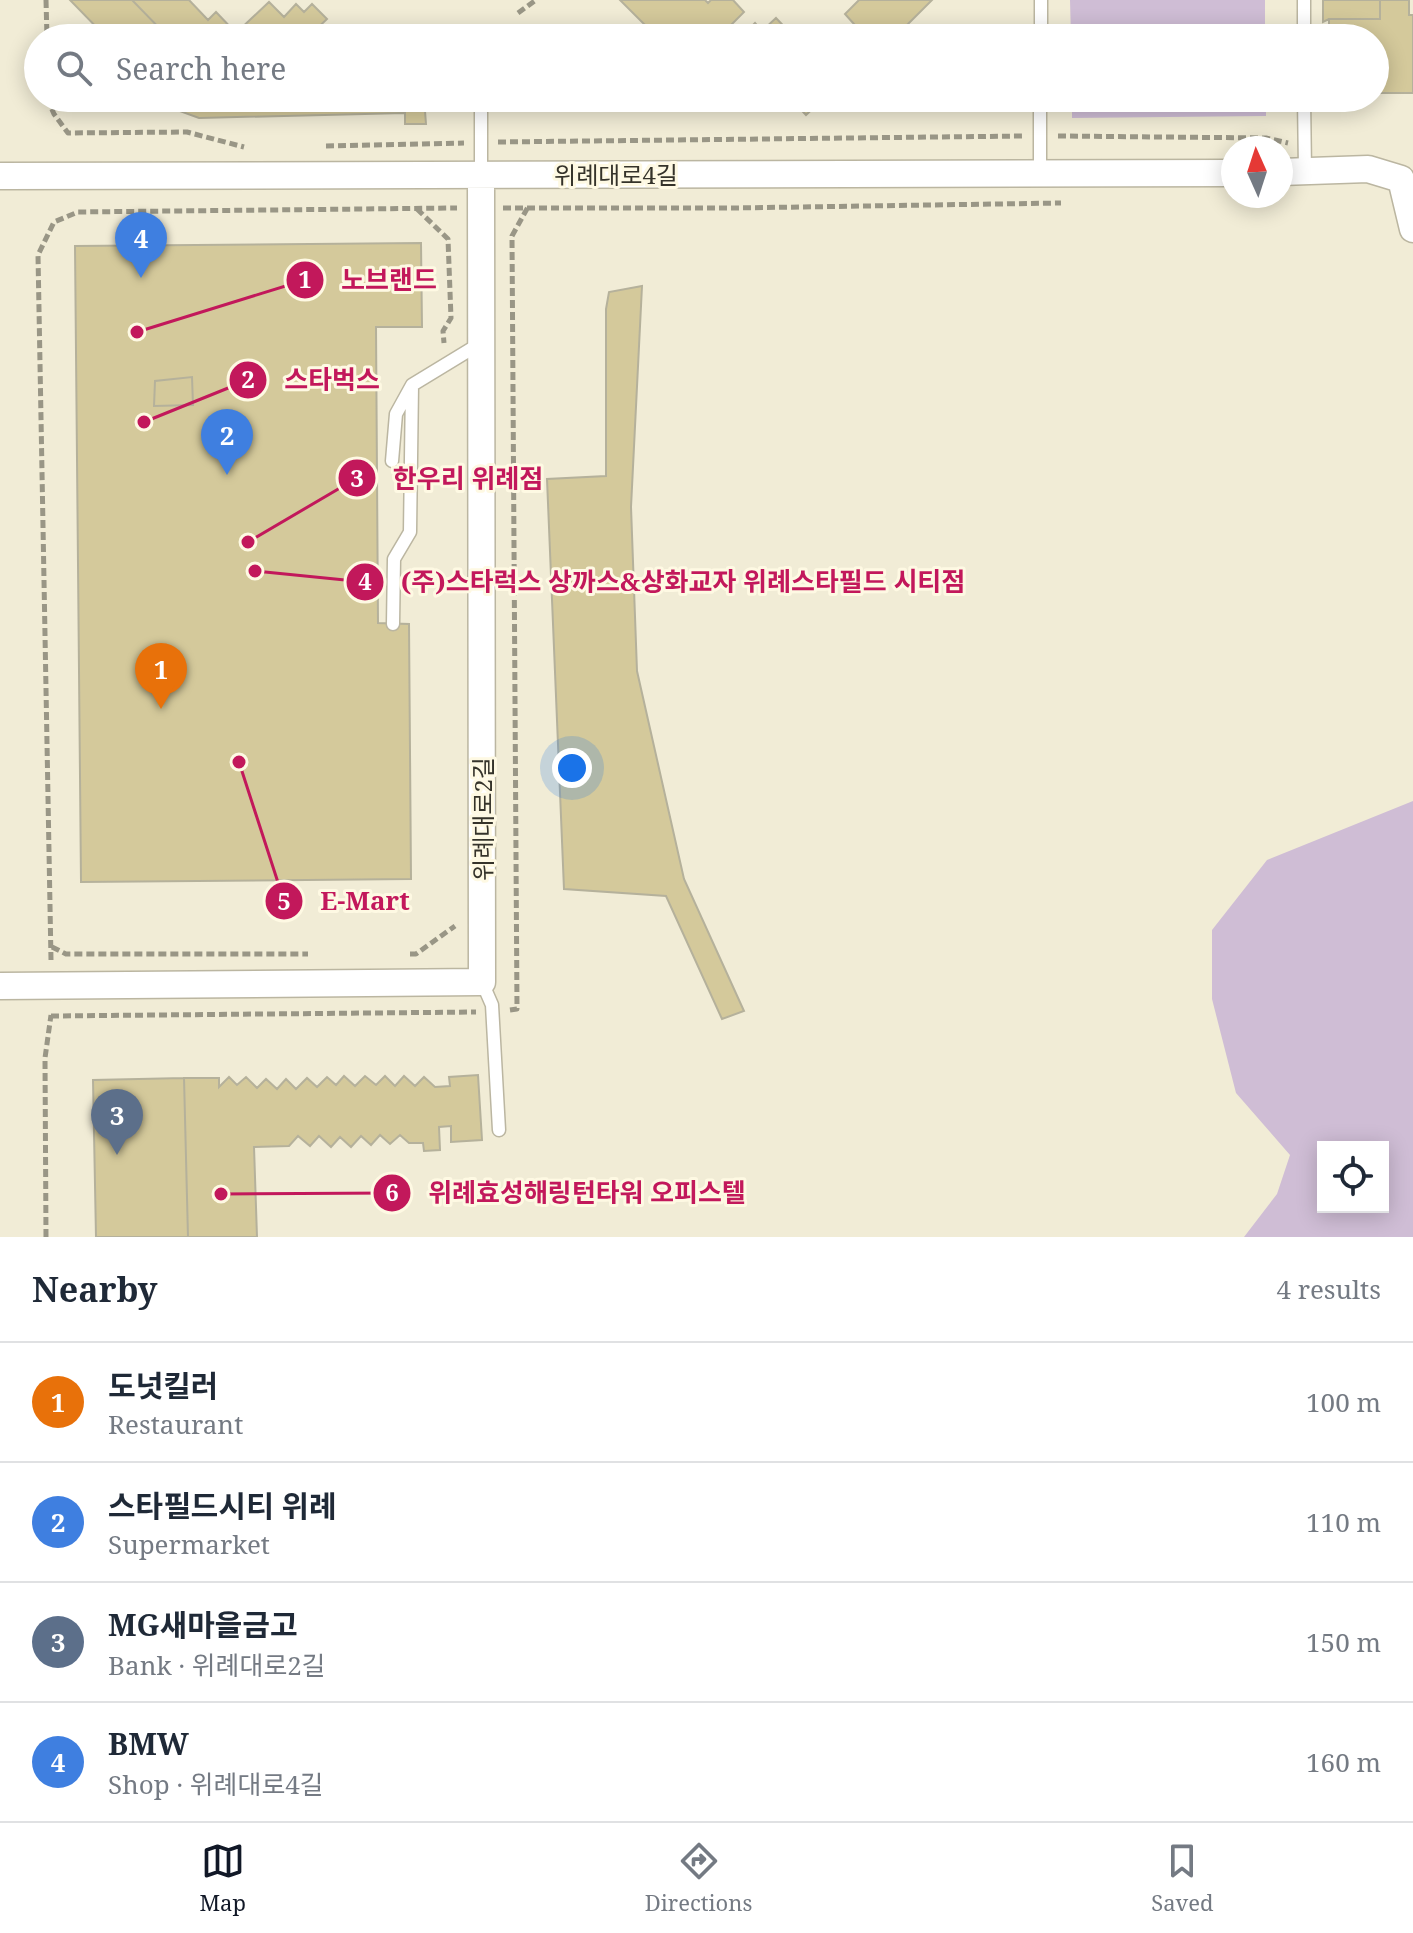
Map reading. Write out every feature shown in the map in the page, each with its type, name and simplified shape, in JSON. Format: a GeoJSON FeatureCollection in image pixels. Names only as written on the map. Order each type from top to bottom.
{"type":"FeatureCollection","features":[{"type":"Feature","properties":{"kind":"street"},"geometry":{"type":"LineString","coordinates":[[1293,172],[1368,169],[1401,179],[1408,187],[1413,229]]}},
{"type":"Feature","properties":{"kind":"street","name":"위례대로4길"},"geometry":{"type":"LineString","coordinates":[[0,176],[1221,173]]}},
{"type":"Feature","properties":{"kind":"street","name":"위례대로2길"},"geometry":{"type":"LineString","coordinates":[[481,174],[482,982]]}},
{"type":"Feature","properties":{"kind":"street"},"geometry":{"type":"LineString","coordinates":[[0,986],[482,982]]}},
{"type":"Feature","properties":{"kind":"lane"},"geometry":{"type":"LineString","coordinates":[[1041,0],[1041,24]]}},
{"type":"Feature","properties":{"kind":"lane"},"geometry":{"type":"LineString","coordinates":[[1304,0],[1304,24]]}},
{"type":"Feature","properties":{"kind":"lane"},"geometry":{"type":"LineString","coordinates":[[481,112],[481,174]]}},
{"type":"Feature","properties":{"kind":"lane"},"geometry":{"type":"LineString","coordinates":[[1040,112],[1040,173]]}},
{"type":"Feature","properties":{"kind":"lane"},"geometry":{"type":"LineString","coordinates":[[1293,166],[1302,112]]}},
{"type":"Feature","properties":{"kind":"lane"},"geometry":{"type":"LineString","coordinates":[[392,461],[396,414],[412,385],[481,343]]}},
{"type":"Feature","properties":{"kind":"lane"},"geometry":{"type":"LineString","coordinates":[[393,624],[394,559],[410,532],[412,385]]}},
{"type":"Feature","properties":{"kind":"lane"},"geometry":{"type":"LineString","coordinates":[[482,982],[493,1012],[499,1130]]}},
{"type":"Feature","properties":{"kind":"path"},"geometry":{"type":"LineString","coordinates":[[46,0],[47,24]]}},
{"type":"Feature","properties":{"kind":"path"},"geometry":{"type":"LineString","coordinates":[[518,13],[536,0]]}},
{"type":"Feature","properties":{"kind":"path"},"geometry":{"type":"LineString","coordinates":[[53,112],[68,133],[187,132],[247,148]]}},
{"type":"Feature","properties":{"kind":"path"},"geometry":{"type":"LineString","coordinates":[[325,146],[1040,136],[1221,138]]}},
{"type":"Feature","properties":{"kind":"path"},"geometry":{"type":"LineString","coordinates":[[51,960],[38,255],[54,222],[78,212],[734,208],[1074,202]]}},
{"type":"Feature","properties":{"kind":"path"},"geometry":{"type":"LineString","coordinates":[[416,208],[448,239],[451,318],[443,331],[445,365]]}},
{"type":"Feature","properties":{"kind":"path"},"geometry":{"type":"LineString","coordinates":[[51,1016],[493,1012],[517,1009],[512,236],[528,208]]}},
{"type":"Feature","properties":{"kind":"path"},"geometry":{"type":"LineString","coordinates":[[400,954],[416,954],[456,925],[456,921]]}},
{"type":"Feature","properties":{"kind":"path"},"geometry":{"type":"LineString","coordinates":[[51,947],[66,954],[323,954]]}},
{"type":"Feature","properties":{"kind":"path"},"geometry":{"type":"LineString","coordinates":[[46,1237],[45,1058],[52,1006]]}},
{"type":"Feature","properties":{"kind":"shaded area"},"geometry":{"type":"Polygon","coordinates":[[[1070,0],[1265,0],[1265,24],[1071,24],[1070,0]]]}},
{"type":"Feature","properties":{"kind":"shaded area"},"geometry":{"type":"Polygon","coordinates":[[[1072,112],[1266,112],[1266,116],[1072,118],[1072,112]]]}},
{"type":"Feature","properties":{"kind":"shaded area"},"geometry":{"type":"Polygon","coordinates":[[[1413,801],[1413,1237],[1244,1237],[1277,1194],[1290,1155],[1236,1093],[1212,999],[1212,930],[1267,860],[1413,801]]]}},
{"type":"Feature","properties":{"kind":"building"},"geometry":{"type":"Polygon","coordinates":[[[70,0],[189,0],[208,20],[216,12],[227,24],[93,24],[70,0]]]}},
{"type":"Feature","properties":{"kind":"building"},"geometry":{"type":"Polygon","coordinates":[[[132,0],[189,0],[208,20],[216,12],[227,24],[155,24],[132,0]]]}},
{"type":"Feature","properties":{"kind":"building"},"geometry":{"type":"Polygon","coordinates":[[[620,0],[705,0],[708,3],[711,0],[733,0],[744,12],[732,24],[644,24],[620,0]]]}},
{"type":"Feature","properties":{"kind":"building"},"geometry":{"type":"Polygon","coordinates":[[[859,0],[932,0],[908,24],[854,24],[845,14],[859,0]]]}},
{"type":"Feature","properties":{"kind":"building"},"geometry":{"type":"Polygon","coordinates":[[[1323,0],[1380,0],[1380,19],[1329,19],[1323,22],[1323,0]]]}},
{"type":"Feature","properties":{"kind":"building"},"geometry":{"type":"Polygon","coordinates":[[[1380,0],[1409,0],[1409,15],[1413,15],[1413,93],[1389,93],[1389,24],[1329,24],[1329,19],[1380,19],[1380,0]]]}},
{"type":"Feature","properties":{"kind":"building"},"geometry":{"type":"Polygon","coordinates":[[[269,2],[284,17],[296,4],[304,12],[312,4],[327,19],[322,24],[246,24],[269,2]]]}},
{"type":"Feature","properties":{"kind":"building"},"geometry":{"type":"Polygon","coordinates":[[[269,2],[284,17],[296,4],[304,12],[312,4],[327,19],[322,24],[246,24],[269,2]]]}},
{"type":"Feature","properties":{"kind":"building"},"geometry":{"type":"Polygon","coordinates":[[[182,112],[425,112],[426,124],[405,124],[405,113],[199,118],[182,112]]]}},
{"type":"Feature","properties":{"kind":"building"},"geometry":{"type":"Polygon","coordinates":[[[421,243],[422,327],[376,327],[378,623],[409,624],[411,879],[81,882],[75,246],[421,243]]]}},
{"type":"Feature","properties":{"kind":"building"},"geometry":{"type":"Polygon","coordinates":[[[642,286],[631,507],[637,671],[684,879],[744,1011],[722,1019],[666,896],[564,889],[547,479],[606,476],[606,309],[609,292],[642,286]]]}},
{"type":"Feature","properties":{"kind":"building"},"geometry":{"type":"Polygon","coordinates":[[[192,377],[193,405],[154,406],[155,381],[192,377]]]}},
{"type":"Feature","properties":{"kind":"building"},"geometry":{"type":"Polygon","coordinates":[[[478,1075],[482,1140],[451,1142],[451,1126],[439,1127],[440,1150],[424,1151],[423,1143],[409,1143],[400,1135],[390,1144],[380,1135],[371,1145],[361,1136],[351,1147],[340,1137],[331,1147],[319,1136],[310,1146],[298,1136],[289,1146],[254,1147],[257,1237],[188,1237],[184,1078],[219,1078],[219,1087],[229,1077],[237,1085],[246,1077],[257,1088],[266,1079],[277,1089],[286,1079],[296,1089],[307,1078],[317,1087],[327,1077],[336,1085],[344,1076],[355,1086],[365,1076],[376,1085],[385,1076],[395,1086],[404,1076],[415,1086],[424,1077],[435,1087],[450,1086],[449,1077],[478,1075]]]}},
{"type":"Feature","properties":{"kind":"building"},"geometry":{"type":"Polygon","coordinates":[[[184,1078],[188,1237],[96,1237],[93,1080],[184,1078]]]}},
{"type":"Feature","properties":{"kind":"place","name":"BMW"},"geometry":{"type":"Point","coordinates":[141,278]}},
{"type":"Feature","properties":{"kind":"place","name":"노브랜드"},"geometry":{"type":"Point","coordinates":[137,332]}},
{"type":"Feature","properties":{"kind":"place","name":"스타벅스"},"geometry":{"type":"Point","coordinates":[144,422]}},
{"type":"Feature","properties":{"kind":"place","name":"스타필드시티 위례"},"geometry":{"type":"Point","coordinates":[227,475]}},
{"type":"Feature","properties":{"kind":"place","name":"한우리 위례점"},"geometry":{"type":"Point","coordinates":[248,542]}},
{"type":"Feature","properties":{"kind":"place","name":"(주)스타럭스 상까스&상화교자 위례스타필드 시티점"},"geometry":{"type":"Point","coordinates":[255,571]}},
{"type":"Feature","properties":{"kind":"place","name":"도넛킬러"},"geometry":{"type":"Point","coordinates":[161,709]}},
{"type":"Feature","properties":{"kind":"place","name":"E-Mart"},"geometry":{"type":"Point","coordinates":[239,762]}},
{"type":"Feature","properties":{"kind":"place","name":"MG새마을금고"},"geometry":{"type":"Point","coordinates":[117,1155]}},
{"type":"Feature","properties":{"kind":"place","name":"위례효성해링턴타워 오피스텔"},"geometry":{"type":"Point","coordinates":[221,1194]}}]}
